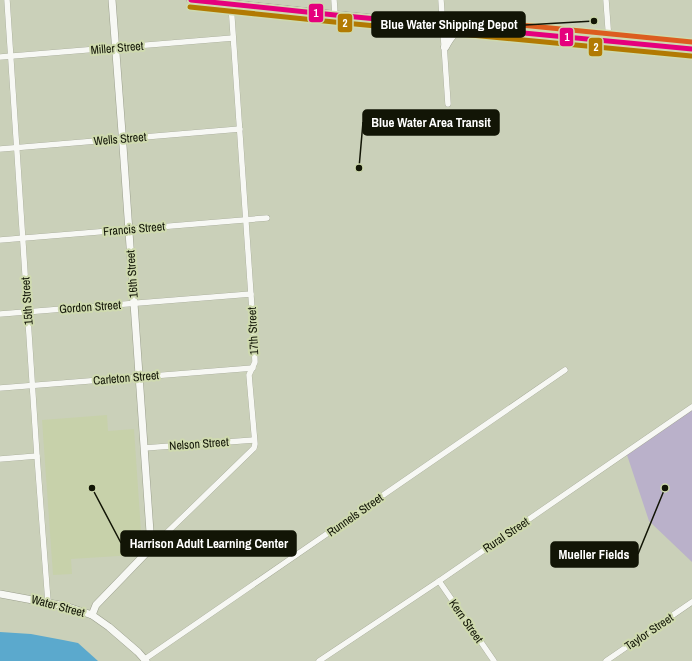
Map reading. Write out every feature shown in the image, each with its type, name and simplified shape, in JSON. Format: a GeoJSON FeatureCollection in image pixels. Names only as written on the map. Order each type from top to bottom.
{"type":"FeatureCollection","features":[{"type":"Feature","properties":{"kind":"main road"},"geometry":{"type":"LineString","coordinates":[[191,0],[219,1],[231,4],[335,15],[443,24],[692,49]]}},
{"type":"Feature","properties":{"kind":"main road"},"geometry":{"type":"LineString","coordinates":[[445,47],[448,40],[455,33],[469,27]]}},
{"type":"Feature","properties":{"kind":"street","name":"15th Street"},"geometry":{"type":"LineString","coordinates":[[7,0],[48,602]]}},
{"type":"Feature","properties":{"kind":"street","name":"16th Street"},"geometry":{"type":"LineString","coordinates":[[112,0],[138,377],[152,547]]}},
{"type":"Feature","properties":{"kind":"street"},"geometry":{"type":"LineString","coordinates":[[334,0],[335,15]]}},
{"type":"Feature","properties":{"kind":"street"},"geometry":{"type":"LineString","coordinates":[[441,0],[448,104]]}},
{"type":"Feature","properties":{"kind":"street"},"geometry":{"type":"LineString","coordinates":[[606,0],[610,41]]}},
{"type":"Feature","properties":{"kind":"street","name":"17th Street"},"geometry":{"type":"LineString","coordinates":[[231,4],[255,355],[253,368],[250,375],[254,440]]}},
{"type":"Feature","properties":{"kind":"street","name":"Miller Street"},"geometry":{"type":"LineString","coordinates":[[0,57],[233,38]]}},
{"type":"Feature","properties":{"kind":"street","name":"Wells Street"},"geometry":{"type":"LineString","coordinates":[[0,149],[240,129]]}},
{"type":"Feature","properties":{"kind":"street","name":"Francis Street"},"geometry":{"type":"LineString","coordinates":[[0,240],[268,218]]}},
{"type":"Feature","properties":{"kind":"street","name":"Gordon Street"},"geometry":{"type":"LineString","coordinates":[[0,314],[251,294]]}},
{"type":"Feature","properties":{"kind":"street","name":"Carleton Street"},"geometry":{"type":"LineString","coordinates":[[0,388],[253,368]]}},
{"type":"Feature","properties":{"kind":"street","name":"Runnels Street"},"geometry":{"type":"LineString","coordinates":[[146,660],[565,370]]}},
{"type":"Feature","properties":{"kind":"street","name":"Rural Street"},"geometry":{"type":"LineString","coordinates":[[319,661],[439,581],[692,407]]}},
{"type":"Feature","properties":{"kind":"street"},"geometry":{"type":"LineString","coordinates":[[92,615],[96,605],[152,547],[254,448],[254,440]]}},
{"type":"Feature","properties":{"kind":"street","name":"Nelson Street"},"geometry":{"type":"LineString","coordinates":[[144,448],[254,440]]}},
{"type":"Feature","properties":{"kind":"street"},"geometry":{"type":"LineString","coordinates":[[0,459],[37,456]]}},
{"type":"Feature","properties":{"kind":"street","name":"Kern Street"},"geometry":{"type":"LineString","coordinates":[[439,581],[494,661]]}},
{"type":"Feature","properties":{"kind":"street","name":"Water Street"},"geometry":{"type":"LineString","coordinates":[[0,594],[48,602],[92,615],[110,627],[146,660]]}},
{"type":"Feature","properties":{"kind":"street","name":"Taylor Street"},"geometry":{"type":"LineString","coordinates":[[606,661],[692,602]]}},
{"type":"Feature","properties":{"kind":"shaded area"},"geometry":{"type":"Polygon","coordinates":[[[692,410],[692,562],[649,521],[627,455],[692,410]]]}},
{"type":"Feature","properties":{"kind":"shaded area"},"geometry":{"type":"Polygon","coordinates":[[[107,415],[108,431],[134,429],[142,546],[134,555],[71,559],[72,574],[53,575],[42,420],[107,415]]]}},
{"type":"Feature","properties":{"kind":"water"},"geometry":{"type":"Polygon","coordinates":[[[0,632],[31,634],[78,643],[98,661],[0,661],[0,632]]]}},
{"type":"Feature","properties":{"kind":"transit line","name":"1"},"geometry":{"type":"LineString","coordinates":[[191,0],[692,49]]}},
{"type":"Feature","properties":{"kind":"transit line","name":"2"},"geometry":{"type":"LineString","coordinates":[[190,7],[691,56]]}},
{"type":"Feature","properties":{"kind":"transit line"},"geometry":{"type":"LineString","coordinates":[[431,16],[692,42]]}},
{"type":"Feature","properties":{"kind":"place","name":"Blue Water Shipping Depot"},"geometry":{"type":"Point","coordinates":[594,21]}},
{"type":"Feature","properties":{"kind":"place","name":"Blue Water Area Transit"},"geometry":{"type":"Point","coordinates":[359,168]}},
{"type":"Feature","properties":{"kind":"place","name":"Harrison Adult Learning Center"},"geometry":{"type":"Point","coordinates":[92,488]}},
{"type":"Feature","properties":{"kind":"place","name":"Mueller Fields"},"geometry":{"type":"Point","coordinates":[665,488]}}]}
